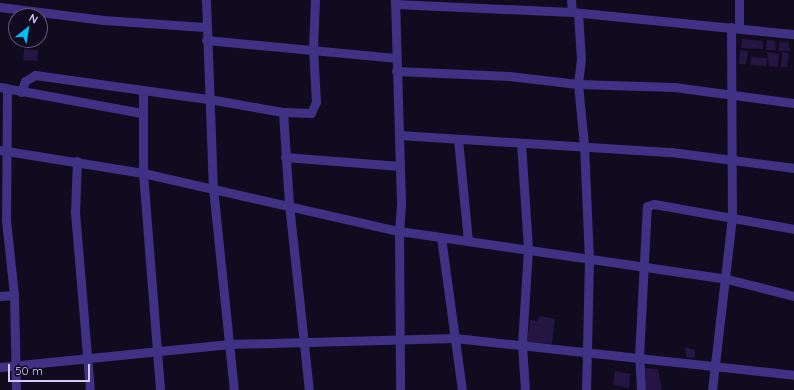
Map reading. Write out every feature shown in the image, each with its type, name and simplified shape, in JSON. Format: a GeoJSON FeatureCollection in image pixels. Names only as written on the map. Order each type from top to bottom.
{"type":"FeatureCollection","features":[{"type":"Feature","properties":{"kind":"street"},"geometry":{"type":"LineString","coordinates":[[206,0],[205,27],[213,188],[234,390]]}},
{"type":"Feature","properties":{"kind":"street"},"geometry":{"type":"LineString","coordinates":[[22,92],[25,81],[35,75],[209,99],[283,112],[311,113],[315,108],[313,49],[315,0]]}},
{"type":"Feature","properties":{"kind":"street"},"geometry":{"type":"LineString","coordinates":[[571,0],[575,13],[581,59],[578,84],[584,145],[589,260],[586,390]]}},
{"type":"Feature","properties":{"kind":"street"},"geometry":{"type":"LineString","coordinates":[[712,390],[723,278],[732,218],[732,96],[735,28],[739,0]]}},
{"type":"Feature","properties":{"kind":"street"},"geometry":{"type":"LineString","coordinates":[[400,390],[398,231],[400,166],[395,58],[395,2],[575,13],[794,34]]}},
{"type":"Feature","properties":{"kind":"street"},"geometry":{"type":"LineString","coordinates":[[0,7],[103,20],[205,27]]}},
{"type":"Feature","properties":{"kind":"street"},"geometry":{"type":"LineString","coordinates":[[206,40],[395,58]]}},
{"type":"Feature","properties":{"kind":"street"},"geometry":{"type":"LineString","coordinates":[[396,72],[509,76],[578,84],[674,87],[732,96],[794,103]]}},
{"type":"Feature","properties":{"kind":"street"},"geometry":{"type":"LineString","coordinates":[[16,390],[14,295],[3,220],[4,88],[126,108],[142,113]]}},
{"type":"Feature","properties":{"kind":"street"},"geometry":{"type":"LineString","coordinates":[[143,90],[143,173],[160,390]]}},
{"type":"Feature","properties":{"kind":"street"},"geometry":{"type":"LineString","coordinates":[[283,112],[289,204],[309,390]]}},
{"type":"Feature","properties":{"kind":"street"},"geometry":{"type":"LineString","coordinates":[[399,134],[521,143],[584,145],[733,160],[794,168]]}},
{"type":"Feature","properties":{"kind":"street"},"geometry":{"type":"LineString","coordinates":[[458,139],[468,241]]}},
{"type":"Feature","properties":{"kind":"street"},"geometry":{"type":"LineString","coordinates":[[521,143],[528,249],[522,345],[525,390]]}},
{"type":"Feature","properties":{"kind":"street"},"geometry":{"type":"LineString","coordinates":[[3,150],[143,173],[289,204],[398,231],[528,249],[644,268],[723,278],[794,296]]}},
{"type":"Feature","properties":{"kind":"street"},"geometry":{"type":"LineString","coordinates":[[285,157],[400,166]]}},
{"type":"Feature","properties":{"kind":"street"},"geometry":{"type":"LineString","coordinates":[[77,161],[75,212],[89,359],[90,390]]}},
{"type":"Feature","properties":{"kind":"street"},"geometry":{"type":"LineString","coordinates":[[641,390],[639,357],[646,209],[650,204],[794,229]]}},
{"type":"Feature","properties":{"kind":"street"},"geometry":{"type":"LineString","coordinates":[[441,237],[462,390]]}},
{"type":"Feature","properties":{"kind":"street"},"geometry":{"type":"LineString","coordinates":[[0,296],[14,295]]}},
{"type":"Feature","properties":{"kind":"street"},"geometry":{"type":"LineString","coordinates":[[0,367],[230,344],[305,344],[455,338],[794,375]]}},
{"type":"Feature","properties":{"kind":"building"},"geometry":{"type":"Polygon","coordinates":[[[742,39],[763,41],[763,49],[741,48],[742,39]]]}},
{"type":"Feature","properties":{"kind":"building"},"geometry":{"type":"Polygon","coordinates":[[[767,40],[775,41],[776,50],[766,50],[767,40]]]}},
{"type":"Feature","properties":{"kind":"building"},"geometry":{"type":"Polygon","coordinates":[[[780,42],[788,42],[790,51],[778,51],[780,42]]]}},
{"type":"Feature","properties":{"kind":"building"},"geometry":{"type":"Polygon","coordinates":[[[24,49],[38,50],[37,61],[23,60],[24,49]]]}},
{"type":"Feature","properties":{"kind":"building"},"geometry":{"type":"Polygon","coordinates":[[[740,50],[748,51],[746,64],[739,64],[740,50]]]}},
{"type":"Feature","properties":{"kind":"building"},"geometry":{"type":"Polygon","coordinates":[[[767,52],[779,54],[778,67],[769,66],[767,52]]]}},
{"type":"Feature","properties":{"kind":"building"},"geometry":{"type":"Polygon","coordinates":[[[782,52],[789,53],[787,67],[781,67],[782,52]]]}},
{"type":"Feature","properties":{"kind":"building"},"geometry":{"type":"Polygon","coordinates":[[[751,57],[767,58],[766,66],[750,65],[751,57]]]}},
{"type":"Feature","properties":{"kind":"building"},"geometry":{"type":"Polygon","coordinates":[[[540,316],[555,319],[552,344],[527,342],[530,320],[537,321],[540,316]]]}},
{"type":"Feature","properties":{"kind":"building"},"geometry":{"type":"Polygon","coordinates":[[[685,347],[695,350],[695,358],[686,357],[685,347]]]}},
{"type":"Feature","properties":{"kind":"building"},"geometry":{"type":"Polygon","coordinates":[[[645,368],[658,369],[662,390],[646,390],[645,368]]]}},
{"type":"Feature","properties":{"kind":"building"},"geometry":{"type":"Polygon","coordinates":[[[615,371],[630,374],[629,388],[613,385],[615,371]]]}}]}
